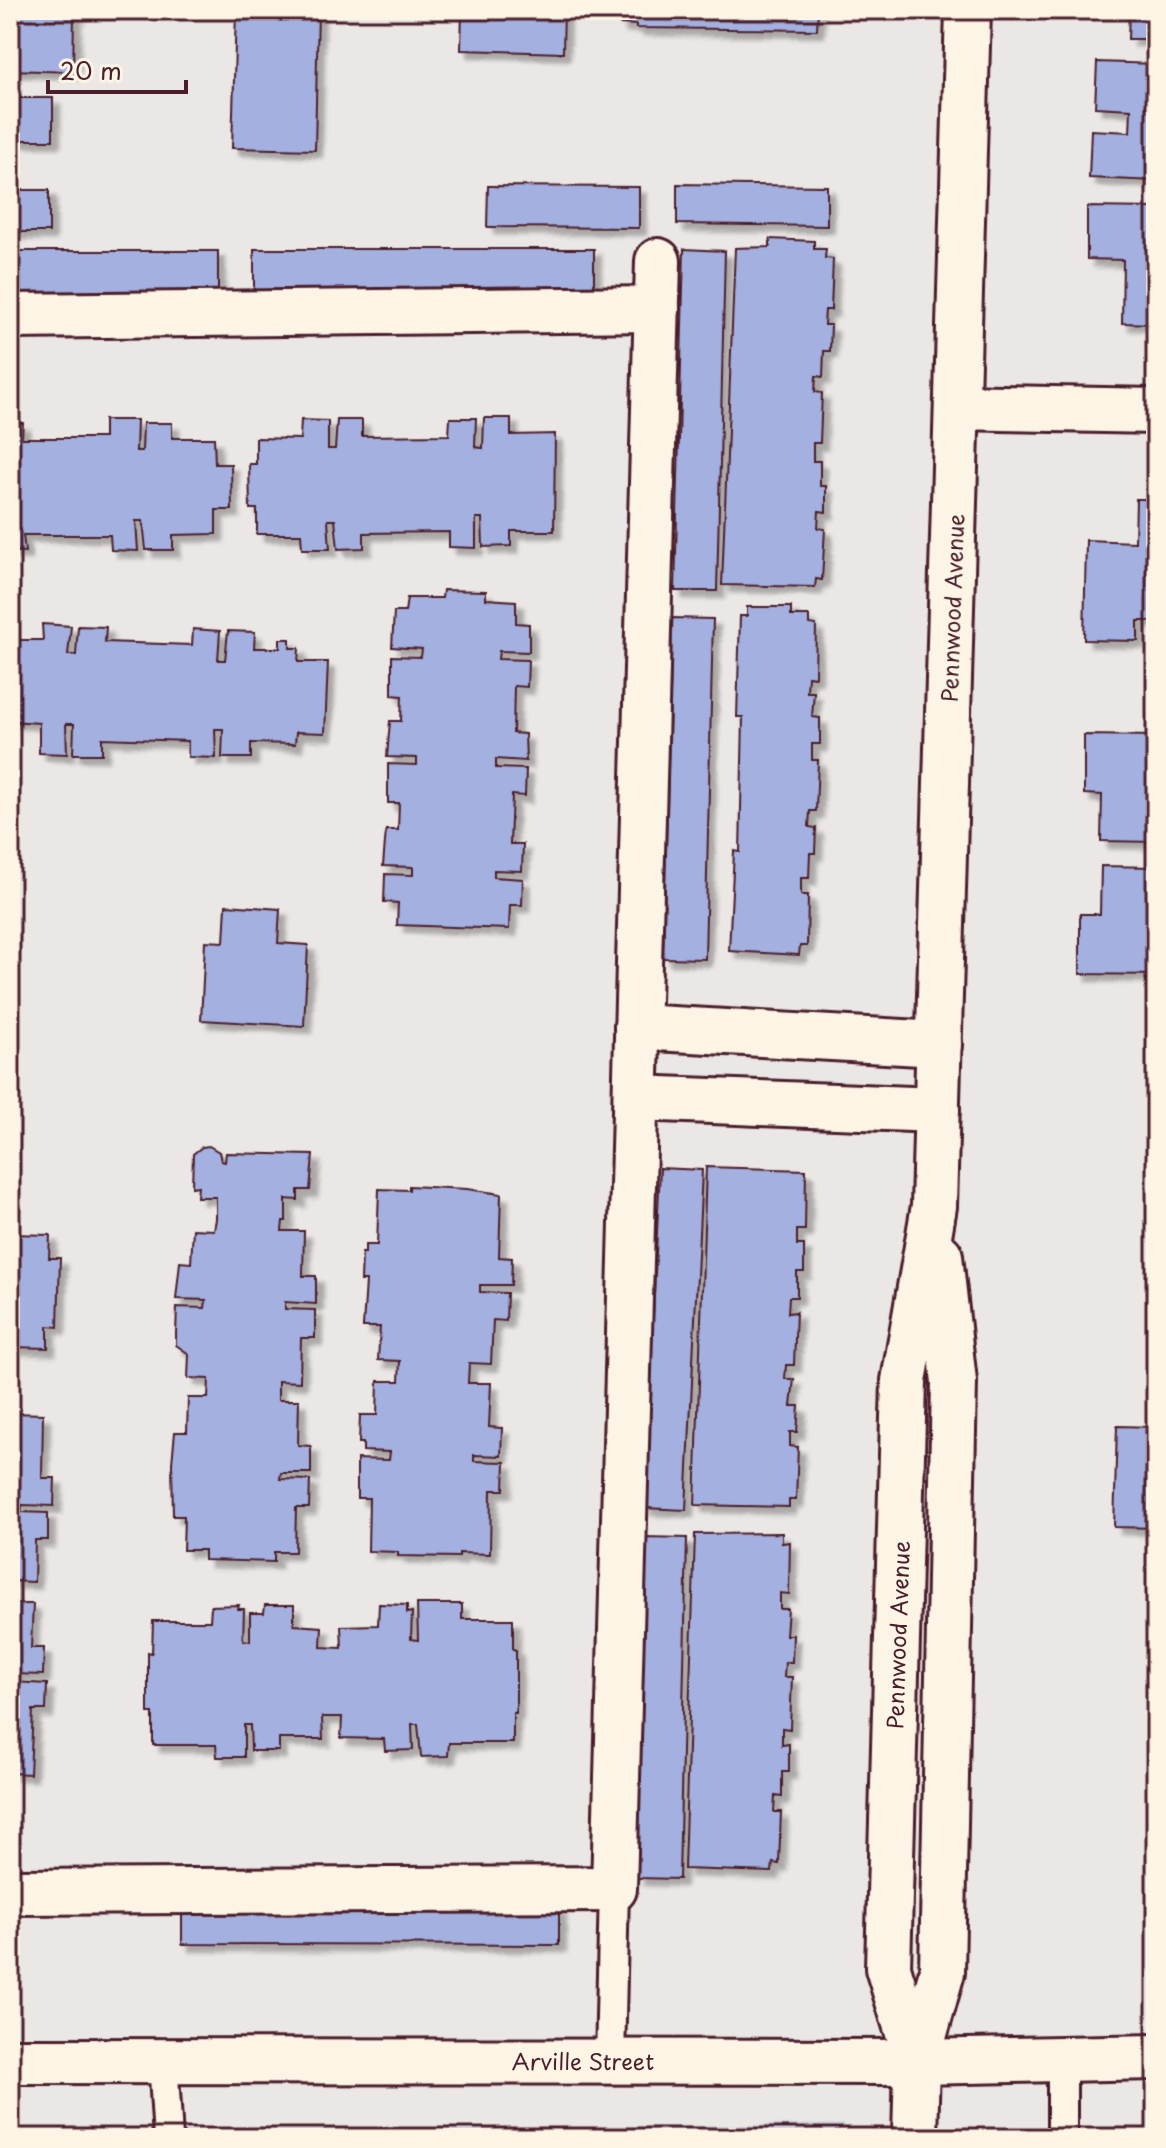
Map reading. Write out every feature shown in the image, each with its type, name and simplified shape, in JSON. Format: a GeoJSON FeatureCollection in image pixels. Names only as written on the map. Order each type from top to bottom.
{"type":"FeatureCollection","features":[{"type":"Feature","properties":{"kind":"street","name":"Pennwood Avenue"},"geometry":{"type":"LineString","coordinates":[[915,2138],[917,2062],[888,1968],[904,1381],[934,1206],[968,10]]}},
{"type":"Feature","properties":{"kind":"street"},"geometry":{"type":"LineString","coordinates":[[10,1892],[614,1889],[658,261]]}},
{"type":"Feature","properties":{"kind":"street"},"geometry":{"type":"LineString","coordinates":[[10,316],[657,309]]}},
{"type":"Feature","properties":{"kind":"street"},"geometry":{"type":"LineString","coordinates":[[957,407],[1156,411]]}},
{"type":"Feature","properties":{"kind":"street"},"geometry":{"type":"LineString","coordinates":[[637,1027],[939,1044]]}},
{"type":"Feature","properties":{"kind":"street"},"geometry":{"type":"LineString","coordinates":[[636,1098],[937,1110]]}},
{"type":"Feature","properties":{"kind":"street","name":"Arville Street"},"geometry":{"type":"LineString","coordinates":[[10,2061],[917,2062],[1156,2057]]}},
{"type":"Feature","properties":{"kind":"lane"},"geometry":{"type":"LineString","coordinates":[[610,2060],[614,1889]]}},
{"type":"Feature","properties":{"kind":"lane"},"geometry":{"type":"LineString","coordinates":[[1062,2058],[1062,2138]]}},
{"type":"Feature","properties":{"kind":"lane"},"geometry":{"type":"LineString","coordinates":[[163,2060],[168,2138]]}},
{"type":"Feature","properties":{"kind":"shaded area"},"geometry":{"type":"Polygon","coordinates":[[[844,2124],[844,2138],[10,2138],[10,2133],[844,2124]]]}},
{"type":"Feature","properties":{"kind":"building"},"geometry":{"type":"Polygon","coordinates":[[[10,10],[77,10],[77,16],[74,15],[73,72],[10,70],[10,10]]]}},
{"type":"Feature","properties":{"kind":"building"},"geometry":{"type":"Polygon","coordinates":[[[236,10],[318,10],[315,150],[232,148],[236,10]]]}},
{"type":"Feature","properties":{"kind":"building"},"geometry":{"type":"Polygon","coordinates":[[[462,10],[564,10],[563,53],[461,50],[462,10]]]}},
{"type":"Feature","properties":{"kind":"building"},"geometry":{"type":"Polygon","coordinates":[[[619,10],[818,10],[817,30],[636,28],[636,25],[619,24],[619,10]]]}},
{"type":"Feature","properties":{"kind":"building"},"geometry":{"type":"Polygon","coordinates":[[[1129,10],[1156,10],[1156,39],[1128,39],[1129,10]]]}},
{"type":"Feature","properties":{"kind":"building"},"geometry":{"type":"Polygon","coordinates":[[[1097,62],[1156,64],[1156,181],[1089,178],[1091,130],[1130,132],[1131,109],[1095,107],[1097,62]]]}},
{"type":"Feature","properties":{"kind":"building"},"geometry":{"type":"Polygon","coordinates":[[[10,98],[53,98],[53,140],[10,140],[10,98]]]}},
{"type":"Feature","properties":{"kind":"building"},"geometry":{"type":"Polygon","coordinates":[[[677,184],[827,186],[827,226],[677,224],[677,184]]]}},
{"type":"Feature","properties":{"kind":"building"},"geometry":{"type":"Polygon","coordinates":[[[488,186],[639,187],[639,228],[487,227],[488,186]]]}},
{"type":"Feature","properties":{"kind":"building"},"geometry":{"type":"Polygon","coordinates":[[[10,190],[49,190],[49,232],[10,232],[10,190]]]}},
{"type":"Feature","properties":{"kind":"building"},"geometry":{"type":"Polygon","coordinates":[[[1087,207],[1156,208],[1156,324],[1122,323],[1123,260],[1087,259],[1087,207]]]}},
{"type":"Feature","properties":{"kind":"building"},"geometry":{"type":"Polygon","coordinates":[[[770,239],[814,241],[814,249],[826,249],[825,258],[833,259],[831,310],[825,310],[824,325],[831,325],[830,351],[824,351],[823,377],[816,376],[815,392],[822,393],[820,443],[813,443],[813,461],[820,461],[820,486],[826,486],[826,512],[819,511],[818,528],[825,529],[822,580],[816,579],[815,587],[722,585],[735,248],[770,247],[770,239]]]}},
{"type":"Feature","properties":{"kind":"building"},"geometry":{"type":"Polygon","coordinates":[[[254,249],[594,249],[594,291],[254,290],[254,249]]]}},
{"type":"Feature","properties":{"kind":"building"},"geometry":{"type":"Polygon","coordinates":[[[684,249],[725,251],[717,591],[675,591],[684,249]]]}},
{"type":"Feature","properties":{"kind":"building"},"geometry":{"type":"Polygon","coordinates":[[[10,251],[218,251],[218,293],[10,293],[10,251]]]}},
{"type":"Feature","properties":{"kind":"building"},"geometry":{"type":"Polygon","coordinates":[[[450,418],[476,418],[475,447],[483,448],[484,418],[511,418],[511,435],[555,434],[554,531],[511,531],[511,546],[483,547],[482,518],[476,518],[476,548],[449,547],[449,532],[364,533],[364,548],[338,549],[335,520],[328,520],[330,549],[302,549],[301,534],[257,534],[257,509],[250,509],[249,464],[256,464],[256,438],[300,439],[301,420],[328,421],[328,449],[335,449],[337,420],[362,420],[362,436],[449,435],[450,418]]]}},
{"type":"Feature","properties":{"kind":"building"},"geometry":{"type":"Polygon","coordinates":[[[104,420],[137,420],[136,451],[142,451],[143,423],[172,423],[172,438],[214,438],[215,464],[231,464],[232,510],[216,510],[216,534],[173,535],[173,550],[146,550],[143,521],[136,521],[138,551],[111,550],[110,535],[23,535],[25,552],[10,551],[10,423],[23,423],[22,438],[104,438],[104,420]]]}},
{"type":"Feature","properties":{"kind":"building"},"geometry":{"type":"Polygon","coordinates":[[[1136,499],[1156,499],[1156,621],[1138,621],[1138,641],[1084,640],[1086,540],[1135,542],[1136,499]]]}},
{"type":"Feature","properties":{"kind":"building"},"geometry":{"type":"Polygon","coordinates":[[[443,590],[486,591],[486,599],[516,601],[516,623],[529,624],[529,652],[499,651],[498,659],[528,660],[527,687],[514,686],[513,733],[525,734],[526,761],[496,759],[496,768],[526,769],[525,796],[512,795],[510,844],[523,844],[522,871],[494,870],[494,877],[523,879],[522,905],[510,905],[509,929],[397,925],[398,903],[384,902],[385,874],[413,875],[413,867],[383,866],[386,830],[398,830],[399,803],[388,803],[388,764],[417,765],[417,758],[387,757],[390,721],[401,721],[402,696],[392,695],[392,656],[421,657],[422,649],[392,647],[394,612],[405,612],[407,598],[442,598],[443,590]]]}},
{"type":"Feature","properties":{"kind":"building"},"geometry":{"type":"Polygon","coordinates":[[[747,607],[791,607],[791,616],[809,616],[809,624],[816,625],[815,677],[808,676],[807,692],[814,692],[812,717],[820,718],[820,744],[812,744],[812,760],[818,760],[816,811],[810,811],[809,827],[816,828],[815,853],[810,853],[809,878],[801,878],[801,895],[808,895],[807,946],[800,946],[799,955],[729,951],[734,851],[740,852],[743,717],[737,717],[740,616],[747,616],[747,607]]]}},
{"type":"Feature","properties":{"kind":"building"},"geometry":{"type":"Polygon","coordinates":[[[672,618],[713,619],[705,959],[663,958],[672,618]]]}},
{"type":"Feature","properties":{"kind":"building"},"geometry":{"type":"Polygon","coordinates":[[[42,624],[71,626],[68,655],[76,655],[78,626],[106,627],[105,642],[192,645],[193,629],[220,631],[218,660],[225,660],[228,631],[255,632],[254,648],[280,648],[280,639],[290,639],[290,648],[299,648],[298,662],[328,662],[325,733],[296,732],[295,744],[251,743],[251,758],[222,758],[223,729],[215,729],[216,758],[188,757],[188,741],[102,738],[102,754],[73,754],[74,724],[66,724],[67,754],[39,753],[39,723],[10,721],[10,640],[43,640],[42,624]]]}},
{"type":"Feature","properties":{"kind":"building"},"geometry":{"type":"Polygon","coordinates":[[[1084,735],[1156,736],[1156,842],[1101,841],[1102,795],[1084,794],[1084,735]]]}},
{"type":"Feature","properties":{"kind":"building"},"geometry":{"type":"Polygon","coordinates":[[[1101,866],[1156,867],[1156,975],[1080,974],[1080,914],[1100,914],[1101,866]]]}},
{"type":"Feature","properties":{"kind":"building"},"geometry":{"type":"Polygon","coordinates":[[[226,905],[280,909],[278,943],[308,945],[304,1026],[201,1020],[205,941],[224,942],[226,905]]]}},
{"type":"Feature","properties":{"kind":"building"},"geometry":{"type":"Polygon","coordinates":[[[209,1146],[219,1152],[221,1161],[225,1162],[226,1153],[313,1155],[310,1190],[298,1190],[298,1200],[286,1199],[286,1221],[283,1221],[282,1231],[304,1231],[303,1276],[316,1276],[316,1304],[285,1302],[285,1309],[315,1310],[315,1338],[301,1338],[300,1382],[278,1381],[278,1400],[299,1400],[298,1445],[311,1446],[311,1473],[281,1473],[280,1479],[310,1480],[309,1508],[296,1508],[295,1552],[274,1552],[274,1562],[204,1560],[204,1550],[183,1550],[184,1516],[173,1516],[175,1432],[187,1432],[188,1398],[208,1398],[209,1379],[188,1378],[189,1354],[176,1345],[177,1307],[205,1308],[206,1300],[176,1299],[180,1262],[191,1263],[193,1229],[214,1230],[216,1197],[197,1197],[198,1186],[192,1187],[193,1154],[209,1146]]]}},
{"type":"Feature","properties":{"kind":"building"},"geometry":{"type":"Polygon","coordinates":[[[706,1167],[806,1170],[805,1230],[797,1230],[797,1245],[804,1245],[804,1272],[797,1272],[797,1297],[789,1297],[788,1313],[796,1312],[794,1365],[786,1365],[785,1379],[794,1379],[791,1406],[799,1406],[797,1432],[790,1432],[790,1446],[798,1447],[796,1500],[789,1500],[789,1507],[695,1505],[706,1167]]]}},
{"type":"Feature","properties":{"kind":"building"},"geometry":{"type":"Polygon","coordinates":[[[660,1168],[702,1170],[686,1510],[644,1508],[660,1168]]]}},
{"type":"Feature","properties":{"kind":"building"},"geometry":{"type":"Polygon","coordinates":[[[409,1186],[501,1194],[499,1257],[512,1258],[511,1285],[480,1285],[480,1292],[507,1293],[506,1321],[493,1320],[491,1364],[469,1363],[468,1383],[491,1383],[489,1427],[502,1428],[501,1456],[474,1455],[474,1461],[505,1462],[504,1490],[491,1490],[490,1554],[398,1556],[398,1552],[368,1551],[369,1498],[357,1498],[357,1459],[389,1460],[390,1452],[363,1451],[363,1443],[359,1443],[360,1415],[377,1415],[378,1381],[399,1381],[400,1361],[378,1360],[380,1327],[363,1327],[366,1281],[361,1281],[362,1253],[365,1253],[365,1245],[377,1245],[379,1189],[409,1190],[409,1186]]]}},
{"type":"Feature","properties":{"kind":"building"},"geometry":{"type":"Polygon","coordinates":[[[10,1234],[50,1235],[49,1258],[60,1258],[58,1327],[48,1326],[48,1348],[10,1347],[10,1234]]]}},
{"type":"Feature","properties":{"kind":"building"},"geometry":{"type":"Polygon","coordinates":[[[10,1409],[13,1413],[43,1414],[42,1478],[55,1478],[54,1506],[22,1505],[21,1512],[48,1513],[48,1540],[35,1540],[34,1582],[11,1581],[11,1604],[33,1604],[31,1648],[44,1648],[43,1675],[14,1674],[14,1682],[47,1684],[46,1710],[33,1710],[30,1774],[10,1773],[10,1409]]]}},
{"type":"Feature","properties":{"kind":"building"},"geometry":{"type":"Polygon","coordinates":[[[1117,1426],[1156,1427],[1156,1528],[1114,1527],[1117,1426]]]}},
{"type":"Feature","properties":{"kind":"building"},"geometry":{"type":"Polygon","coordinates":[[[782,1533],[782,1543],[790,1542],[789,1594],[780,1593],[780,1609],[788,1609],[786,1635],[793,1635],[792,1662],[785,1662],[784,1677],[792,1677],[790,1729],[782,1728],[782,1745],[789,1744],[789,1772],[782,1772],[782,1797],[775,1796],[774,1812],[781,1812],[779,1864],[773,1863],[772,1872],[684,1869],[695,1534],[782,1533]]]}},
{"type":"Feature","properties":{"kind":"building"},"geometry":{"type":"Polygon","coordinates":[[[645,1537],[687,1538],[679,1879],[637,1878],[645,1537]]]}},
{"type":"Feature","properties":{"kind":"building"},"geometry":{"type":"Polygon","coordinates":[[[379,1604],[407,1605],[407,1613],[412,1612],[411,1639],[418,1640],[417,1604],[462,1604],[462,1619],[513,1619],[516,1713],[513,1713],[513,1743],[449,1743],[448,1756],[421,1757],[418,1724],[412,1724],[413,1750],[385,1751],[384,1739],[341,1738],[342,1717],[322,1717],[323,1739],[279,1739],[279,1751],[251,1751],[250,1725],[244,1725],[244,1757],[217,1757],[216,1745],[153,1745],[153,1713],[148,1713],[148,1652],[152,1653],[153,1621],[210,1621],[211,1606],[239,1605],[238,1609],[244,1609],[243,1640],[250,1641],[250,1613],[264,1613],[265,1605],[294,1605],[294,1625],[322,1627],[321,1647],[342,1648],[341,1626],[378,1625],[379,1604]]]}},
{"type":"Feature","properties":{"kind":"building"},"geometry":{"type":"Polygon","coordinates":[[[182,1907],[559,1908],[559,1945],[182,1944],[182,1907]]]}}]}
